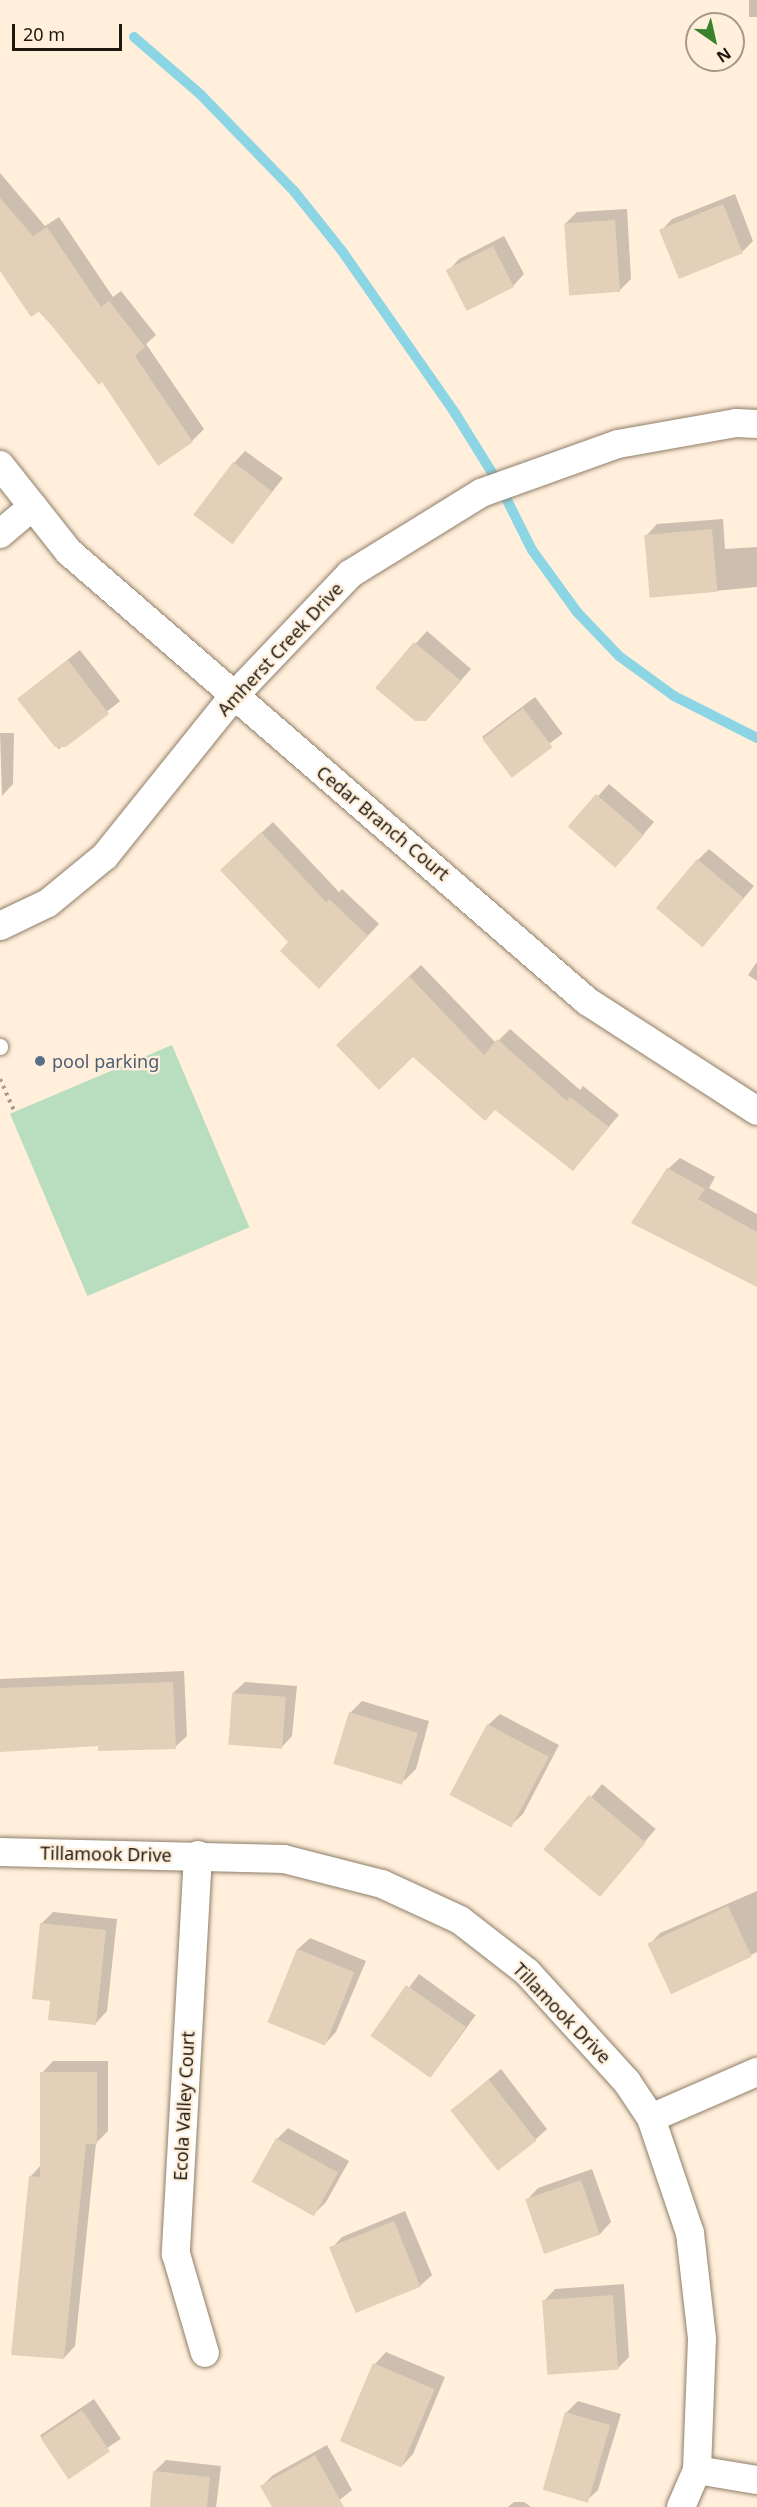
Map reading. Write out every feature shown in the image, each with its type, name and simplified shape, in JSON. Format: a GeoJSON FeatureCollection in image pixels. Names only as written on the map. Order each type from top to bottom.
{"type":"FeatureCollection","features":[{"type":"Feature","properties":{"kind":"street","name":"Amherst Creek Drive"},"geometry":{"type":"LineString","coordinates":[[0,926],[48,903],[105,856],[233,697],[350,574],[481,493],[618,444],[736,423],[757,424]]}},
{"type":"Feature","properties":{"kind":"street","name":"Cedar Branch Court"},"geometry":{"type":"LineString","coordinates":[[0,465],[69,552],[233,697],[587,1001],[757,1111]]}},
{"type":"Feature","properties":{"kind":"street"},"geometry":{"type":"LineString","coordinates":[[0,534],[33,506]]}},
{"type":"Feature","properties":{"kind":"street","name":"Tillamook Drive"},"geometry":{"type":"LineString","coordinates":[[0,1852],[284,1859],[382,1884],[460,1920],[527,1972],[576,2021],[627,2082],[651,2118],[690,2233],[702,2339],[697,2470],[681,2507]]}},
{"type":"Feature","properties":{"kind":"street","name":"Ecola Valley Court"},"geometry":{"type":"LineString","coordinates":[[198,1856],[176,2254],[205,2353]]}},
{"type":"Feature","properties":{"kind":"street"},"geometry":{"type":"LineString","coordinates":[[651,2118],[757,2072]]}},
{"type":"Feature","properties":{"kind":"street"},"geometry":{"type":"LineString","coordinates":[[697,2470],[757,2480]]}},
{"type":"Feature","properties":{"kind":"path"},"geometry":{"type":"LineString","coordinates":[[0,1079],[15,1112]]}},
{"type":"Feature","properties":{"kind":"green space"},"geometry":{"type":"Polygon","coordinates":[[[172,1045],[249,1227],[87,1296],[10,1114],[172,1045]]]}},
{"type":"Feature","properties":{"kind":"building"},"geometry":{"type":"Polygon","coordinates":[[[0,198],[33,236],[47,227],[101,307],[109,301],[145,347],[135,356],[193,442],[158,466],[102,382],[99,385],[40,311],[31,317],[0,271],[0,198]]]}},
{"type":"Feature","properties":{"kind":"building"},"geometry":{"type":"Polygon","coordinates":[[[723,204],[743,253],[679,279],[659,230],[723,204]]]}},
{"type":"Feature","properties":{"kind":"building"},"geometry":{"type":"Polygon","coordinates":[[[615,220],[620,292],[569,295],[564,224],[615,220]]]}},
{"type":"Feature","properties":{"kind":"building"},"geometry":{"type":"Polygon","coordinates":[[[493,246],[514,287],[467,311],[446,270],[493,246]]]}},
{"type":"Feature","properties":{"kind":"building"},"geometry":{"type":"Polygon","coordinates":[[[233,462],[272,491],[232,544],[193,515],[233,462]]]}},
{"type":"Feature","properties":{"kind":"building"},"geometry":{"type":"Polygon","coordinates":[[[712,529],[717,592],[650,598],[644,535],[712,529]]]}},
{"type":"Feature","properties":{"kind":"building"},"geometry":{"type":"Polygon","coordinates":[[[414,642],[461,681],[426,721],[415,721],[375,688],[414,642]]]}},
{"type":"Feature","properties":{"kind":"building"},"geometry":{"type":"Polygon","coordinates":[[[68,660],[109,714],[66,747],[55,747],[17,699],[68,660]]]}},
{"type":"Feature","properties":{"kind":"building"},"geometry":{"type":"Polygon","coordinates":[[[523,708],[552,747],[512,778],[482,739],[523,708]]]}},
{"type":"Feature","properties":{"kind":"building"},"geometry":{"type":"Polygon","coordinates":[[[596,794],[644,835],[615,868],[568,826],[596,794]]]}},
{"type":"Feature","properties":{"kind":"building"},"geometry":{"type":"Polygon","coordinates":[[[261,832],[326,902],[329,899],[368,936],[319,989],[280,951],[288,942],[220,870],[261,832]]]}},
{"type":"Feature","properties":{"kind":"building"},"geometry":{"type":"Polygon","coordinates":[[[697,859],[744,898],[703,947],[656,908],[697,859]]]}},
{"type":"Feature","properties":{"kind":"building"},"geometry":{"type":"Polygon","coordinates":[[[409,976],[484,1055],[497,1039],[567,1101],[570,1097],[609,1127],[573,1171],[495,1110],[485,1121],[413,1057],[379,1090],[336,1045],[409,976]]]}},
{"type":"Feature","properties":{"kind":"building"},"geometry":{"type":"Polygon","coordinates":[[[667,1168],[705,1189],[698,1199],[757,1232],[757,1287],[631,1223],[667,1168]]]}},
{"type":"Feature","properties":{"kind":"building"},"geometry":{"type":"Polygon","coordinates":[[[173,1682],[176,1749],[98,1751],[98,1746],[0,1752],[0,1688],[173,1682]]]}},
{"type":"Feature","properties":{"kind":"building"},"geometry":{"type":"Polygon","coordinates":[[[232,1693],[286,1697],[282,1749],[228,1745],[232,1693]]]}},
{"type":"Feature","properties":{"kind":"building"},"geometry":{"type":"Polygon","coordinates":[[[349,1712],[418,1733],[402,1785],[333,1764],[349,1712]]]}},
{"type":"Feature","properties":{"kind":"building"},"geometry":{"type":"Polygon","coordinates":[[[487,1724],[549,1757],[511,1827],[449,1795],[487,1724]]]}},
{"type":"Feature","properties":{"kind":"building"},"geometry":{"type":"Polygon","coordinates":[[[589,1795],[646,1843],[600,1897],[543,1849],[589,1795]]]}},
{"type":"Feature","properties":{"kind":"building"},"geometry":{"type":"Polygon","coordinates":[[[728,1906],[752,1957],[671,1994],[647,1944],[728,1906]]]}},
{"type":"Feature","properties":{"kind":"building"},"geometry":{"type":"Polygon","coordinates":[[[40,1923],[106,1930],[96,2025],[48,2020],[50,2001],[32,1999],[40,1923]]]}},
{"type":"Feature","properties":{"kind":"building"},"geometry":{"type":"Polygon","coordinates":[[[297,1949],[354,1972],[325,2045],[267,2022],[297,1949]]]}},
{"type":"Feature","properties":{"kind":"building"},"geometry":{"type":"Polygon","coordinates":[[[406,1985],[466,2027],[430,2078],[370,2036],[406,1985]]]}},
{"type":"Feature","properties":{"kind":"building"},"geometry":{"type":"Polygon","coordinates":[[[40,2072],[97,2072],[97,2144],[86,2144],[64,2359],[11,2355],[29,2176],[40,2177],[40,2072]]]}},
{"type":"Feature","properties":{"kind":"building"},"geometry":{"type":"Polygon","coordinates":[[[489,2080],[536,2141],[498,2171],[450,2110],[489,2080]]]}},
{"type":"Feature","properties":{"kind":"building"},"geometry":{"type":"Polygon","coordinates":[[[276,2138],[338,2172],[314,2216],[252,2182],[276,2138]]]}},
{"type":"Feature","properties":{"kind":"building"},"geometry":{"type":"Polygon","coordinates":[[[581,2180],[600,2235],[544,2254],[525,2199],[581,2180]]]}},
{"type":"Feature","properties":{"kind":"building"},"geometry":{"type":"Polygon","coordinates":[[[394,2221],[421,2287],[356,2313],[329,2247],[394,2221]]]}},
{"type":"Feature","properties":{"kind":"building"},"geometry":{"type":"Polygon","coordinates":[[[613,2295],[618,2370],[547,2375],[542,2300],[613,2295]]]}},
{"type":"Feature","properties":{"kind":"building"},"geometry":{"type":"Polygon","coordinates":[[[373,2363],[435,2389],[401,2467],[340,2441],[373,2363]]]}},
{"type":"Feature","properties":{"kind":"building"},"geometry":{"type":"Polygon","coordinates":[[[82,2410],[110,2451],[69,2479],[41,2438],[82,2410]]]}},
{"type":"Feature","properties":{"kind":"building"},"geometry":{"type":"Polygon","coordinates":[[[565,2412],[610,2425],[588,2503],[543,2490],[565,2412]]]}},
{"type":"Feature","properties":{"kind":"building"},"geometry":{"type":"Polygon","coordinates":[[[315,2455],[344,2507],[272,2507],[260,2486],[315,2455]]]}},
{"type":"Feature","properties":{"kind":"building"},"geometry":{"type":"Polygon","coordinates":[[[153,2471],[210,2477],[207,2507],[150,2507],[153,2471]]]}},
{"type":"Feature","properties":{"kind":"waterway"},"geometry":{"type":"LineString","coordinates":[[134,37],[200,94],[294,191],[342,251],[455,413],[499,484],[532,550],[577,612],[619,656],[674,696],[757,738]]}},
{"type":"Feature","properties":{"kind":"place","name":"pool parking"},"geometry":{"type":"Point","coordinates":[40,1061]}}]}
